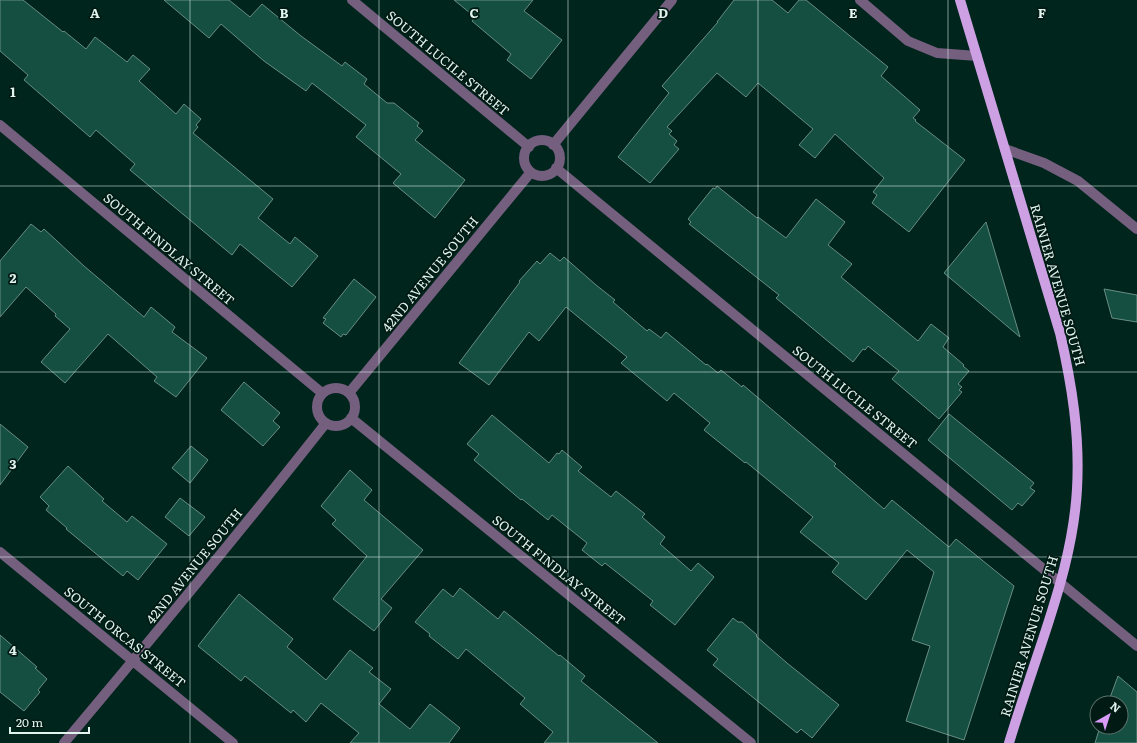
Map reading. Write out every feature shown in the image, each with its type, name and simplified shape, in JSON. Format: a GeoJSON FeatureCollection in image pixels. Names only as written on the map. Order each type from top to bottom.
{"type":"FeatureCollection","features":[{"type":"Feature","properties":{"kind":"main road","name":"RAINIER AVENUE SOUTH"},"geometry":{"type":"LineString","coordinates":[[960,0],[1060,333],[1069,372],[1075,411],[1077,490],[1065,568],[1009,743]]}},
{"type":"Feature","properties":{"kind":"street","name":"SOUTH LUCILE STREET"},"geometry":{"type":"LineString","coordinates":[[352,0],[529,147]]}},
{"type":"Feature","properties":{"kind":"street"},"geometry":{"type":"LineString","coordinates":[[553,144],[672,0]]}},
{"type":"Feature","properties":{"kind":"street"},"geometry":{"type":"LineString","coordinates":[[860,0],[908,41],[937,53],[977,56]]}},
{"type":"Feature","properties":{"kind":"street","name":"SOUTH FINDLAY STREET"},"geometry":{"type":"LineString","coordinates":[[0,126],[322,393]]}},
{"type":"Feature","properties":{"kind":"street"},"geometry":{"type":"LineString","coordinates":[[540,140],[546,140],[553,144],[559,153],[560,159],[556,168],[550,174],[544,176],[538,176],[531,172],[524,160],[524,155],[529,147],[534,142],[540,140]]}},
{"type":"Feature","properties":{"kind":"street"},"geometry":{"type":"LineString","coordinates":[[1005,149],[1044,163],[1078,181],[1137,229]]}},
{"type":"Feature","properties":{"kind":"street","name":"SOUTH LUCILE STREET"},"geometry":{"type":"LineString","coordinates":[[556,168],[1137,646]]}},
{"type":"Feature","properties":{"kind":"street","name":"42ND AVENUE SOUTH"},"geometry":{"type":"LineString","coordinates":[[349,393],[531,172]]}},
{"type":"Feature","properties":{"kind":"street"},"geometry":{"type":"LineString","coordinates":[[335,388],[349,393],[354,402],[351,418],[344,424],[338,425],[326,423],[321,419],[317,408],[317,402],[322,393],[329,389],[335,388]]}},
{"type":"Feature","properties":{"kind":"street","name":"SOUTH FINDLAY STREET"},"geometry":{"type":"LineString","coordinates":[[351,418],[751,743]]}},
{"type":"Feature","properties":{"kind":"street","name":"42ND AVENUE SOUTH"},"geometry":{"type":"LineString","coordinates":[[64,743],[134,661],[326,423]]}},
{"type":"Feature","properties":{"kind":"street","name":"SOUTH ORCAS STREET"},"geometry":{"type":"LineString","coordinates":[[0,552],[233,743]]}},
{"type":"Feature","properties":{"kind":"building"},"geometry":{"type":"Polygon","coordinates":[[[0,0],[23,0],[86,49],[95,37],[127,62],[133,55],[150,69],[139,81],[176,114],[184,104],[201,119],[196,125],[198,127],[193,133],[273,199],[258,218],[290,244],[295,237],[318,256],[292,287],[240,244],[232,255],[130,170],[135,164],[96,130],[90,137],[24,80],[28,75],[0,51],[0,0]]]}},
{"type":"Feature","properties":{"kind":"building"},"geometry":{"type":"Polygon","coordinates":[[[164,0],[229,0],[250,17],[262,4],[301,36],[342,66],[345,62],[367,79],[364,84],[387,103],[394,103],[419,123],[417,126],[423,131],[415,140],[465,180],[435,218],[393,183],[401,174],[356,137],[366,125],[312,83],[306,91],[264,61],[221,24],[209,38],[164,0]]]}},
{"type":"Feature","properties":{"kind":"building"},"geometry":{"type":"Polygon","coordinates":[[[454,0],[533,0],[524,11],[562,40],[531,79],[507,60],[511,54],[472,21],[475,17],[454,0]]]}},
{"type":"Feature","properties":{"kind":"building"},"geometry":{"type":"Polygon","coordinates":[[[734,0],[772,0],[788,13],[799,0],[806,0],[888,67],[881,76],[920,110],[913,118],[916,120],[915,121],[965,160],[909,232],[872,203],[877,195],[873,192],[884,178],[835,134],[815,158],[799,145],[813,129],[758,83],[746,97],[717,73],[667,127],[672,131],[669,134],[677,141],[674,145],[679,149],[650,183],[618,157],[669,93],[662,86],[718,22],[734,0]]]}},
{"type":"Feature","properties":{"kind":"building"},"geometry":{"type":"Polygon","coordinates":[[[717,186],[757,218],[758,217],[786,238],[816,199],[845,222],[828,245],[852,264],[841,277],[918,341],[931,324],[949,338],[943,347],[969,371],[958,384],[962,387],[959,390],[962,392],[939,419],[892,379],[899,371],[868,346],[865,350],[863,349],[853,362],[776,298],[779,295],[689,224],[691,222],[688,219],[713,188],[715,189],[717,186]]]}},
{"type":"Feature","properties":{"kind":"building"},"geometry":{"type":"Polygon","coordinates":[[[986,222],[1020,337],[944,273],[986,222]]]}},
{"type":"Feature","properties":{"kind":"building"},"geometry":{"type":"Polygon","coordinates":[[[31,224],[41,232],[44,229],[84,266],[144,317],[151,307],[175,327],[172,332],[207,358],[176,397],[154,381],[157,377],[108,334],[65,383],[41,362],[70,329],[26,287],[0,317],[0,261],[31,224]]]}},
{"type":"Feature","properties":{"kind":"building"},"geometry":{"type":"Polygon","coordinates":[[[550,253],[560,261],[564,257],[615,300],[613,302],[647,331],[649,329],[661,338],[666,332],[706,365],[707,364],[718,373],[721,370],[742,387],[743,385],[836,464],[834,466],[884,509],[892,500],[949,547],[956,539],[1014,586],[964,740],[906,721],[930,646],[912,640],[934,572],[907,550],[866,600],[832,572],[839,563],[800,532],[813,517],[704,430],[710,423],[674,393],[667,401],[621,363],[627,357],[566,307],[539,341],[529,332],[489,385],[459,363],[520,282],[519,281],[537,261],[540,264],[550,253]]]}},
{"type":"Feature","properties":{"kind":"building"},"geometry":{"type":"Polygon","coordinates":[[[354,279],[376,297],[346,335],[343,334],[341,337],[323,323],[326,319],[323,318],[354,279]]]}},
{"type":"Feature","properties":{"kind":"building"},"geometry":{"type":"Polygon","coordinates":[[[1104,289],[1137,295],[1137,322],[1112,318],[1104,289]]]}},
{"type":"Feature","properties":{"kind":"building"},"geometry":{"type":"Polygon","coordinates":[[[244,382],[280,413],[273,421],[280,427],[263,446],[221,410],[244,382]]]}},
{"type":"Feature","properties":{"kind":"building"},"geometry":{"type":"Polygon","coordinates":[[[949,414],[1034,483],[1030,488],[1035,491],[1022,506],[1018,503],[1012,510],[928,440],[949,414]]]}},
{"type":"Feature","properties":{"kind":"building"},"geometry":{"type":"Polygon","coordinates":[[[492,415],[549,463],[557,453],[559,454],[562,450],[582,467],[578,471],[611,497],[616,491],[645,514],[642,517],[665,537],[660,544],[691,571],[698,563],[714,577],[675,625],[650,605],[653,601],[605,563],[602,566],[582,550],[587,543],[552,515],[548,520],[522,499],[521,500],[474,460],[479,454],[467,444],[492,415]]]}},
{"type":"Feature","properties":{"kind":"building"},"geometry":{"type":"Polygon","coordinates":[[[0,424],[28,447],[0,485],[0,424]]]}},
{"type":"Feature","properties":{"kind":"building"},"geometry":{"type":"Polygon","coordinates":[[[191,446],[208,460],[190,483],[172,468],[191,446]]]}},
{"type":"Feature","properties":{"kind":"building"},"geometry":{"type":"Polygon","coordinates":[[[68,466],[104,499],[102,501],[127,522],[132,516],[167,544],[138,580],[127,571],[123,576],[66,529],[67,528],[46,510],[49,506],[40,497],[68,466]]]}},
{"type":"Feature","properties":{"kind":"building"},"geometry":{"type":"Polygon","coordinates":[[[350,470],[372,490],[364,500],[423,550],[381,599],[392,608],[374,631],[333,599],[367,556],[332,524],[336,520],[321,506],[350,470]]]}},
{"type":"Feature","properties":{"kind":"building"},"geometry":{"type":"Polygon","coordinates":[[[180,498],[205,517],[189,536],[165,517],[180,498]]]}},
{"type":"Feature","properties":{"kind":"building"},"geometry":{"type":"Polygon","coordinates":[[[460,588],[498,619],[504,611],[585,676],[581,681],[658,743],[544,743],[553,732],[520,704],[525,698],[466,649],[458,659],[429,636],[430,634],[415,622],[443,589],[453,597],[460,588]]]}},
{"type":"Feature","properties":{"kind":"building"},"geometry":{"type":"Polygon","coordinates":[[[239,594],[293,639],[287,647],[326,680],[350,650],[373,668],[369,672],[391,689],[379,704],[410,729],[430,704],[460,728],[449,743],[350,743],[359,733],[321,703],[306,722],[293,710],[291,713],[245,676],[241,681],[198,646],[239,594]]]}},
{"type":"Feature","properties":{"kind":"building"},"geometry":{"type":"Polygon","coordinates":[[[733,618],[738,622],[742,622],[787,663],[839,705],[812,738],[801,729],[797,733],[713,665],[718,659],[707,650],[733,618]]]}},
{"type":"Feature","properties":{"kind":"building"},"geometry":{"type":"Polygon","coordinates":[[[0,635],[37,667],[35,668],[47,679],[38,690],[40,692],[24,711],[0,692],[0,635]]]}},
{"type":"Feature","properties":{"kind":"building"},"geometry":{"type":"Polygon","coordinates":[[[1118,676],[1137,692],[1137,743],[1095,743],[1098,735],[1129,735],[1129,695],[1111,695],[1118,676]]]}}]}
